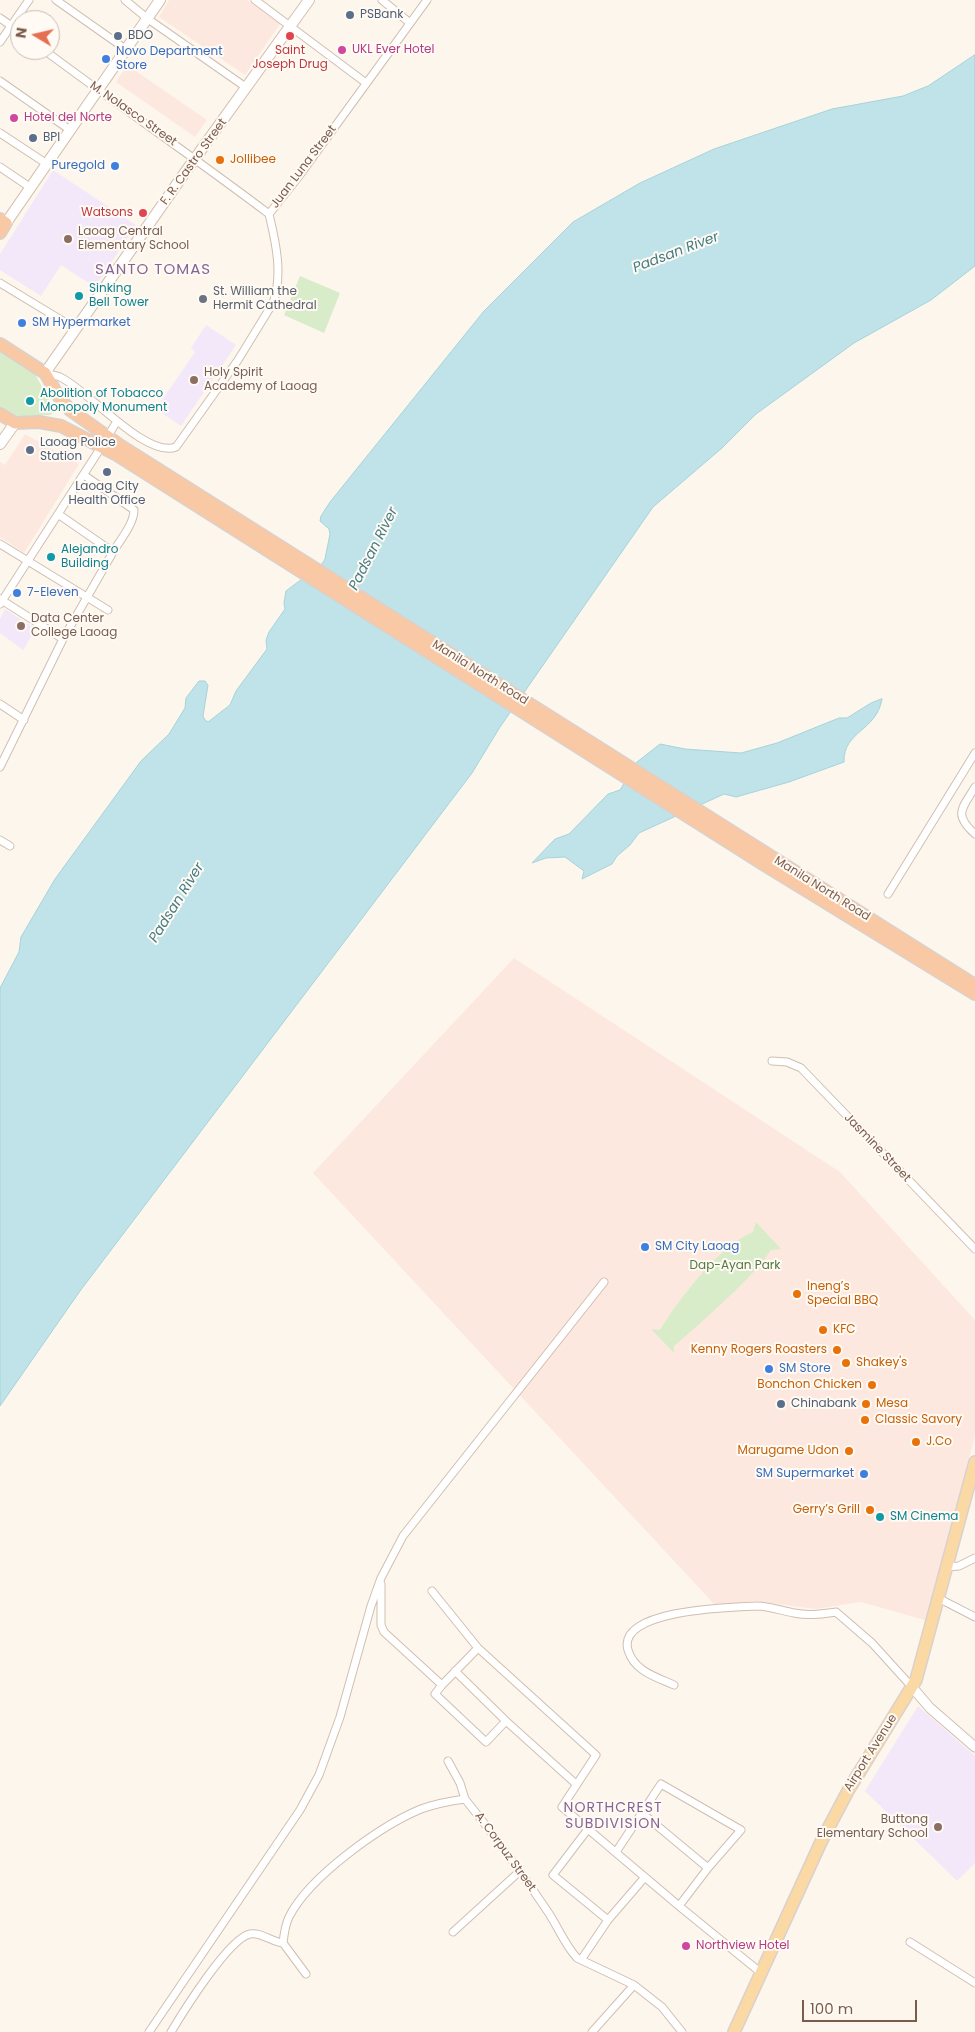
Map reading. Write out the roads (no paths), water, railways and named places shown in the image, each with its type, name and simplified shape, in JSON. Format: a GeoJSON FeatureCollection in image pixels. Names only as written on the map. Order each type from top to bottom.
{"type":"FeatureCollection","features":[{"type":"Feature","properties":{"kind":"highway","name":"Manila North Road"},"geometry":{"type":"LineString","coordinates":[[0,344],[45,373],[59,398],[75,415],[163,479],[891,937],[975,994]]}},
{"type":"Feature","properties":{"kind":"highway"},"geometry":{"type":"LineString","coordinates":[[0,414],[15,423]]}},
{"type":"Feature","properties":{"kind":"highway","name":"Manila North Road"},"geometry":{"type":"LineString","coordinates":[[15,423],[39,422],[70,430],[163,479]]}},
{"type":"Feature","properties":{"kind":"highway","name":"Manila North Road"},"geometry":{"type":"LineString","coordinates":[[891,937],[975,984]]}},
{"type":"Feature","properties":{"kind":"main road"},"geometry":{"type":"LineString","coordinates":[[2,225],[31,188],[160,0]]}},
{"type":"Feature","properties":{"kind":"main road","name":"F. R. Castro Street"},"geometry":{"type":"LineString","coordinates":[[45,373],[195,158],[309,0]]}},
{"type":"Feature","properties":{"kind":"main road"},"geometry":{"type":"LineString","coordinates":[[0,444],[15,423]]}},
{"type":"Feature","properties":{"kind":"main road","name":"Airport Avenue"},"geometry":{"type":"LineString","coordinates":[[734,2032],[821,1842],[849,1789],[912,1687],[918,1672],[975,1462]]}},
{"type":"Feature","properties":{"kind":"street"},"geometry":{"type":"LineString","coordinates":[[56,0],[127,50]]}},
{"type":"Feature","properties":{"kind":"street"},"geometry":{"type":"LineString","coordinates":[[125,0],[148,19],[247,88]]}},
{"type":"Feature","properties":{"kind":"street"},"geometry":{"type":"LineString","coordinates":[[255,0],[366,83]]}},
{"type":"Feature","properties":{"kind":"street"},"geometry":{"type":"LineString","coordinates":[[382,0],[410,23]]}},
{"type":"Feature","properties":{"kind":"street","name":"Juan Luna Street"},"geometry":{"type":"LineString","coordinates":[[45,373],[60,377],[117,421],[159,447],[173,448],[182,440],[238,360],[273,303],[276,295],[278,268],[277,250],[269,214],[299,176],[427,0]]}},
{"type":"Feature","properties":{"kind":"street"},"geometry":{"type":"LineString","coordinates":[[0,42],[10,29]]}},
{"type":"Feature","properties":{"kind":"street","name":"M. Nolasco Street"},"geometry":{"type":"LineString","coordinates":[[58,60],[195,158],[269,214]]}},
{"type":"Feature","properties":{"kind":"street"},"geometry":{"type":"LineString","coordinates":[[0,81],[70,130]]}},
{"type":"Feature","properties":{"kind":"street"},"geometry":{"type":"LineString","coordinates":[[0,133],[47,164]]}},
{"type":"Feature","properties":{"kind":"street"},"geometry":{"type":"LineString","coordinates":[[0,167],[31,188]]}},
{"type":"Feature","properties":{"kind":"street"},"geometry":{"type":"LineString","coordinates":[[0,283],[76,329]]}},
{"type":"Feature","properties":{"kind":"street"},"geometry":{"type":"LineString","coordinates":[[108,436],[117,421]]}},
{"type":"Feature","properties":{"kind":"street"},"geometry":{"type":"LineString","coordinates":[[63,639],[1,601],[98,452]]}},
{"type":"Feature","properties":{"kind":"street"},"geometry":{"type":"LineString","coordinates":[[0,767],[63,639],[126,530],[134,512],[84,476]]}},
{"type":"Feature","properties":{"kind":"street"},"geometry":{"type":"LineString","coordinates":[[58,514],[113,552]]}},
{"type":"Feature","properties":{"kind":"street"},"geometry":{"type":"LineString","coordinates":[[0,544],[108,610]]}},
{"type":"Feature","properties":{"kind":"street"},"geometry":{"type":"LineString","coordinates":[[0,704],[24,720]]}},
{"type":"Feature","properties":{"kind":"street"},"geometry":{"type":"LineString","coordinates":[[888,894],[975,753]]}},
{"type":"Feature","properties":{"kind":"street"},"geometry":{"type":"LineString","coordinates":[[975,787],[962,809],[961,818],[966,826],[975,834]]}},
{"type":"Feature","properties":{"kind":"street"},"geometry":{"type":"LineString","coordinates":[[0,840],[10,846]]}},
{"type":"Feature","properties":{"kind":"street","name":"Jasmine Street"},"geometry":{"type":"LineString","coordinates":[[772,1061],[787,1062],[801,1068],[975,1249]]}},
{"type":"Feature","properties":{"kind":"street"},"geometry":{"type":"LineString","coordinates":[[149,2032],[300,1810],[319,1775],[340,1717],[371,1606],[381,1578],[403,1536],[604,1282]]}},
{"type":"Feature","properties":{"kind":"street"},"geometry":{"type":"LineString","coordinates":[[947,1567],[958,1566],[975,1558]]}},
{"type":"Feature","properties":{"kind":"street"},"geometry":{"type":"LineString","coordinates":[[381,1578],[381,1625],[384,1632],[442,1685]]}},
{"type":"Feature","properties":{"kind":"street"},"geometry":{"type":"LineString","coordinates":[[432,1592],[478,1648],[596,1755],[562,1807],[760,1972]]}},
{"type":"Feature","properties":{"kind":"street"},"geometry":{"type":"LineString","coordinates":[[938,1598],[975,1617]]}},
{"type":"Feature","properties":{"kind":"street"},"geometry":{"type":"LineString","coordinates":[[674,1685],[644,1671],[632,1661],[627,1648],[627,1642],[636,1628],[646,1622],[679,1612],[758,1606],[806,1615],[836,1612],[872,1643],[930,1708],[975,1748]]}},
{"type":"Feature","properties":{"kind":"street"},"geometry":{"type":"LineString","coordinates":[[478,1648],[435,1694],[486,1742],[506,1721]]}},
{"type":"Feature","properties":{"kind":"street"},"geometry":{"type":"LineString","coordinates":[[455,1671],[506,1721],[576,1784]]}},
{"type":"Feature","properties":{"kind":"street"},"geometry":{"type":"LineString","coordinates":[[448,1761],[460,1783],[465,1799]]}},
{"type":"Feature","properties":{"kind":"street"},"geometry":{"type":"LineString","coordinates":[[616,1852],[662,1784],[740,1830],[679,1906]]}},
{"type":"Feature","properties":{"kind":"street","name":"A. Corpuz Street"},"geometry":{"type":"LineString","coordinates":[[283,1943],[288,1919],[294,1908],[324,1875],[356,1847],[388,1826],[421,1809],[448,1801],[465,1799],[502,1845],[558,1927],[571,1952],[580,1960],[634,1985],[662,2007],[681,2031]]}},
{"type":"Feature","properties":{"kind":"street"},"geometry":{"type":"LineString","coordinates":[[643,1814],[708,1868]]}},
{"type":"Feature","properties":{"kind":"street"},"geometry":{"type":"LineString","coordinates":[[588,1829],[553,1875],[608,1920]]}},
{"type":"Feature","properties":{"kind":"street"},"geometry":{"type":"LineString","coordinates":[[453,1932],[520,1871]]}},
{"type":"Feature","properties":{"kind":"street"},"geometry":{"type":"LineString","coordinates":[[580,1960],[608,1920],[645,1877]]}},
{"type":"Feature","properties":{"kind":"street"},"geometry":{"type":"LineString","coordinates":[[171,2032],[221,1958],[244,1936],[253,1934],[283,1943],[306,1974]]}},
{"type":"Feature","properties":{"kind":"street"},"geometry":{"type":"LineString","coordinates":[[910,1942],[975,1983]]}},
{"type":"Feature","properties":{"kind":"street"},"geometry":{"type":"LineString","coordinates":[[592,2032],[634,1985]]}},
{"type":"Feature","properties":{"kind":"water","name":"Padsan River"},"geometry":{"type":"Polygon","coordinates":[[[975,55],[975,266],[931,300],[854,343],[756,414],[722,448],[653,507],[500,727],[472,773],[80,1291],[0,1406],[0,988],[19,952],[21,937],[55,879],[141,761],[169,734],[185,708],[186,698],[199,681],[205,681],[208,685],[203,716],[205,720],[208,722],[230,705],[236,691],[267,649],[266,640],[269,632],[285,609],[286,591],[322,564],[325,559],[330,534],[329,529],[320,521],[330,502],[484,311],[573,222],[640,183],[714,149],[832,109],[903,96],[928,86],[975,55]]]}},
{"type":"Feature","properties":{"kind":"water"},"geometry":{"type":"Polygon","coordinates":[[[882,699],[879,710],[874,718],[849,744],[845,752],[844,762],[789,782],[736,797],[724,794],[639,833],[612,864],[582,879],[584,871],[565,857],[546,858],[532,863],[555,839],[569,834],[608,794],[620,790],[637,762],[660,744],[685,749],[741,753],[777,743],[839,718],[847,718],[871,703],[882,699]]]}},
{"type":"Feature","properties":{"kind":"place","name":"PSBank"},"geometry":{"type":"Point","coordinates":[350,15]}},
{"type":"Feature","properties":{"kind":"place","name":"BDO"},"geometry":{"type":"Point","coordinates":[118,36]}},
{"type":"Feature","properties":{"kind":"place","name":"Saint Joseph Drug"},"geometry":{"type":"Point","coordinates":[290,36]}},
{"type":"Feature","properties":{"kind":"place","name":"UKL Ever Hotel"},"geometry":{"type":"Point","coordinates":[342,50]}},
{"type":"Feature","properties":{"kind":"place","name":"Novo Department Store"},"geometry":{"type":"Point","coordinates":[106,59]}},
{"type":"Feature","properties":{"kind":"place","name":"Hotel del Norte"},"geometry":{"type":"Point","coordinates":[14,118]}},
{"type":"Feature","properties":{"kind":"place","name":"BPI"},"geometry":{"type":"Point","coordinates":[33,138]}},
{"type":"Feature","properties":{"kind":"place","name":"Jollibee"},"geometry":{"type":"Point","coordinates":[220,160]}},
{"type":"Feature","properties":{"kind":"place","name":"Puregold"},"geometry":{"type":"Point","coordinates":[115,166]}},
{"type":"Feature","properties":{"kind":"place","name":"Watsons"},"geometry":{"type":"Point","coordinates":[143,213]}},
{"type":"Feature","properties":{"kind":"place","name":"Laoag Central Elementary School"},"geometry":{"type":"Point","coordinates":[68,239]}},
{"type":"Feature","properties":{"kind":"place","name":"Sinking Bell Tower"},"geometry":{"type":"Point","coordinates":[79,296]}},
{"type":"Feature","properties":{"kind":"place","name":"St. William the Hermit Cathedral"},"geometry":{"type":"Point","coordinates":[203,299]}},
{"type":"Feature","properties":{"kind":"place","name":"SM Hypermarket"},"geometry":{"type":"Point","coordinates":[22,323]}},
{"type":"Feature","properties":{"kind":"place","name":"Holy Spirit Academy of Laoag"},"geometry":{"type":"Point","coordinates":[194,380]}},
{"type":"Feature","properties":{"kind":"place","name":"Abolition of Tobacco Monopoly Monument"},"geometry":{"type":"Point","coordinates":[30,401]}},
{"type":"Feature","properties":{"kind":"place","name":"Laoag Police Station"},"geometry":{"type":"Point","coordinates":[30,450]}},
{"type":"Feature","properties":{"kind":"place","name":"Laoag City Health Office"},"geometry":{"type":"Point","coordinates":[107,472]}},
{"type":"Feature","properties":{"kind":"place","name":"Alejandro Building"},"geometry":{"type":"Point","coordinates":[51,557]}},
{"type":"Feature","properties":{"kind":"place","name":"7-Eleven"},"geometry":{"type":"Point","coordinates":[17,593]}},
{"type":"Feature","properties":{"kind":"place","name":"Data Center College Laoag"},"geometry":{"type":"Point","coordinates":[21,626]}},
{"type":"Feature","properties":{"kind":"place","name":"SM City Laoag"},"geometry":{"type":"Point","coordinates":[645,1247]}},
{"type":"Feature","properties":{"kind":"place","name":"Ineng’s Special BBQ"},"geometry":{"type":"Point","coordinates":[797,1294]}},
{"type":"Feature","properties":{"kind":"place","name":"KFC"},"geometry":{"type":"Point","coordinates":[823,1330]}},
{"type":"Feature","properties":{"kind":"place","name":"Kenny Rogers Roasters"},"geometry":{"type":"Point","coordinates":[837,1350]}},
{"type":"Feature","properties":{"kind":"place","name":"Shakey's"},"geometry":{"type":"Point","coordinates":[846,1363]}},
{"type":"Feature","properties":{"kind":"place","name":"SM Store"},"geometry":{"type":"Point","coordinates":[769,1369]}},
{"type":"Feature","properties":{"kind":"place","name":"Bonchon Chicken"},"geometry":{"type":"Point","coordinates":[872,1385]}},
{"type":"Feature","properties":{"kind":"place","name":"Chinabank"},"geometry":{"type":"Point","coordinates":[781,1404]}},
{"type":"Feature","properties":{"kind":"place","name":"Mesa"},"geometry":{"type":"Point","coordinates":[866,1404]}},
{"type":"Feature","properties":{"kind":"place","name":"Classic Savory"},"geometry":{"type":"Point","coordinates":[865,1420]}},
{"type":"Feature","properties":{"kind":"place","name":"J.Co"},"geometry":{"type":"Point","coordinates":[916,1442]}},
{"type":"Feature","properties":{"kind":"place","name":"Marugame Udon"},"geometry":{"type":"Point","coordinates":[849,1451]}},
{"type":"Feature","properties":{"kind":"place","name":"SM Supermarket"},"geometry":{"type":"Point","coordinates":[864,1474]}},
{"type":"Feature","properties":{"kind":"place","name":"Gerry’s Grill"},"geometry":{"type":"Point","coordinates":[870,1510]}},
{"type":"Feature","properties":{"kind":"place","name":"SM Cinema"},"geometry":{"type":"Point","coordinates":[880,1517]}},
{"type":"Feature","properties":{"kind":"place","name":"Buttong Elementary School"},"geometry":{"type":"Point","coordinates":[938,1827]}},
{"type":"Feature","properties":{"kind":"place","name":"Northview Hotel"},"geometry":{"type":"Point","coordinates":[686,1946]}},
{"type":"Feature","properties":{"kind":"district","name":"SANTO TOMAS"},"geometry":{"type":"Point","coordinates":[153,270]}},
{"type":"Feature","properties":{"kind":"district","name":"NORTHCREST SUBDIVISION"},"geometry":{"type":"Point","coordinates":[613,1816]}},
{"type":"Feature","properties":{"kind":"park label","name":"Dap-Ayan Park"},"geometry":{"type":"Point","coordinates":[735,1266]}}]}
